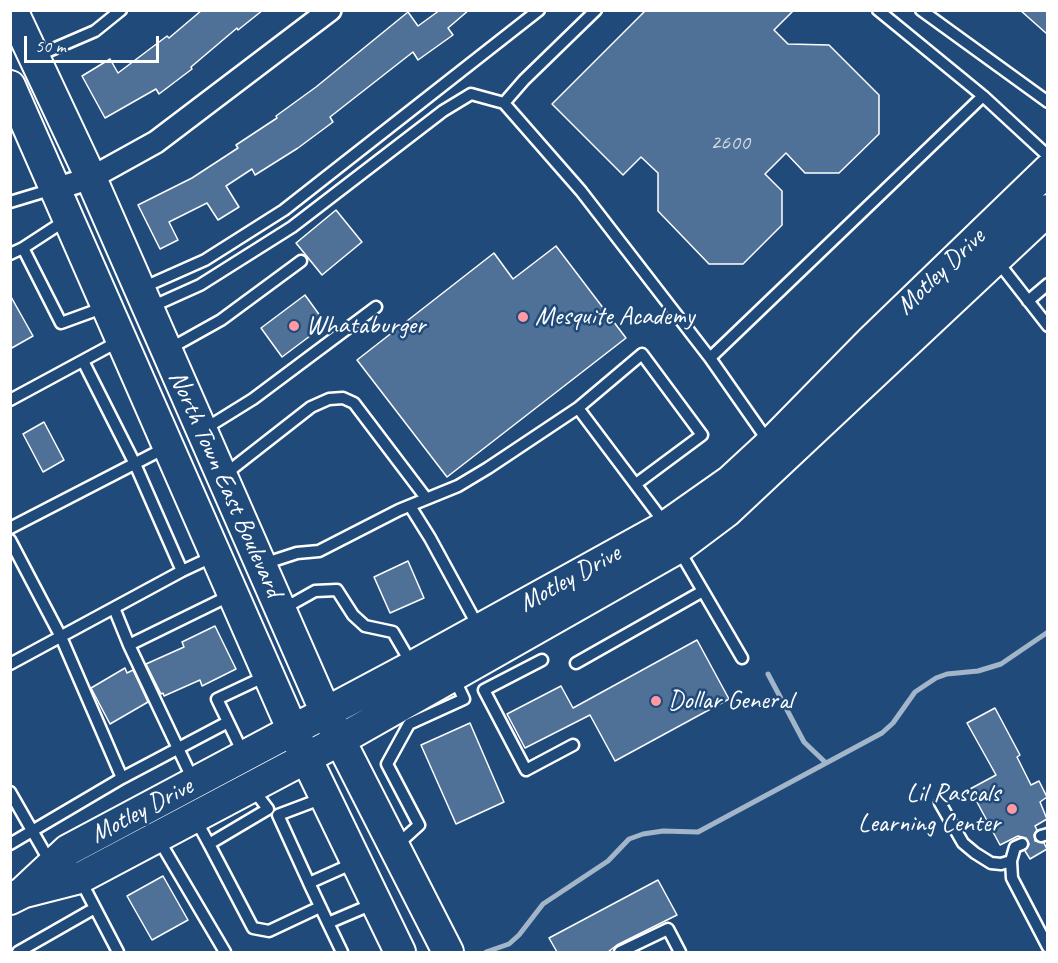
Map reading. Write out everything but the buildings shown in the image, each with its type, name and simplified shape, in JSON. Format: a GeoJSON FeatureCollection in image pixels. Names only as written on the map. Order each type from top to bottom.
{"type":"FeatureCollection","features":[{"type":"Feature","properties":{"kind":"main road","name":"North Town East Boulevard"},"geometry":{"type":"LineString","coordinates":[[12,10],[91,178],[326,713],[448,952]]}},
{"type":"Feature","properties":{"kind":"main road","name":"North Town East Boulevard"},"geometry":{"type":"LineString","coordinates":[[14,103],[69,219],[292,731],[400,952]]}},
{"type":"Feature","properties":{"kind":"main road","name":"Motley Drive"},"geometry":{"type":"LineString","coordinates":[[16,896],[80,878],[195,817],[266,804],[306,758],[340,740],[458,687],[672,537],[770,444],[872,340],[1047,170]]}},
{"type":"Feature","properties":{"kind":"main road","name":"Motley Drive"},"geometry":{"type":"LineString","coordinates":[[672,537],[726,512],[1047,210]]}},
{"type":"Feature","properties":{"kind":"main road"},"geometry":{"type":"LineString","coordinates":[[168,446],[201,431]]}},
{"type":"Feature","properties":{"kind":"main road","name":"Motley Drive"},"geometry":{"type":"LineString","coordinates":[[16,896],[68,850],[413,666],[504,655]]}},
{"type":"Feature","properties":{"kind":"street"},"geometry":{"type":"LineString","coordinates":[[55,189],[91,178],[156,142],[330,10]]}},
{"type":"Feature","properties":{"kind":"lane"},"geometry":{"type":"LineString","coordinates":[[34,57],[95,31],[122,10]]}},
{"type":"Feature","properties":{"kind":"lane"},"geometry":{"type":"LineString","coordinates":[[143,299],[284,210],[539,10]]}},
{"type":"Feature","properties":{"kind":"lane"},"geometry":{"type":"LineString","coordinates":[[504,103],[524,80],[596,10]]}},
{"type":"Feature","properties":{"kind":"lane"},"geometry":{"type":"LineString","coordinates":[[878,10],[983,96],[1047,156]]}},
{"type":"Feature","properties":{"kind":"lane"},"geometry":{"type":"LineString","coordinates":[[921,10],[1047,102]]}},
{"type":"Feature","properties":{"kind":"lane"},"geometry":{"type":"LineString","coordinates":[[143,299],[200,285],[292,227],[443,111],[471,94],[504,103],[581,190],[710,358],[770,444]]}},
{"type":"Feature","properties":{"kind":"lane"},"geometry":{"type":"LineString","coordinates":[[710,358],[983,96]]}},
{"type":"Feature","properties":{"kind":"lane"},"geometry":{"type":"LineString","coordinates":[[10,202],[55,189]]}},
{"type":"Feature","properties":{"kind":"lane"},"geometry":{"type":"LineString","coordinates":[[10,254],[69,219]]}},
{"type":"Feature","properties":{"kind":"lane"},"geometry":{"type":"LineString","coordinates":[[23,248],[61,323],[106,306]]}},
{"type":"Feature","properties":{"kind":"lane"},"geometry":{"type":"LineString","coordinates":[[996,259],[1047,326]]}},
{"type":"Feature","properties":{"kind":"lane"},"geometry":{"type":"LineString","coordinates":[[166,350],[221,320],[301,261]]}},
{"type":"Feature","properties":{"kind":"lane"},"geometry":{"type":"LineString","coordinates":[[1028,301],[1047,284]]}},
{"type":"Feature","properties":{"kind":"lane"},"geometry":{"type":"LineString","coordinates":[[201,431],[253,399],[376,307]]}},
{"type":"Feature","properties":{"kind":"lane"},"geometry":{"type":"LineString","coordinates":[[10,400],[122,340]]}},
{"type":"Feature","properties":{"kind":"lane"},"geometry":{"type":"LineString","coordinates":[[261,565],[297,553],[319,550],[426,498],[458,486],[578,408],[642,354],[702,435],[636,484]]}},
{"type":"Feature","properties":{"kind":"lane"},"geometry":{"type":"LineString","coordinates":[[83,361],[135,464],[182,571]]}},
{"type":"Feature","properties":{"kind":"lane"},"geometry":{"type":"LineString","coordinates":[[222,477],[311,407],[329,399],[343,398],[354,403],[426,498]]}},
{"type":"Feature","properties":{"kind":"lane"},"geometry":{"type":"LineString","coordinates":[[578,408],[636,484],[672,537],[742,658]]}},
{"type":"Feature","properties":{"kind":"lane"},"geometry":{"type":"LineString","coordinates":[[10,528],[168,446]]}},
{"type":"Feature","properties":{"kind":"lane"},"geometry":{"type":"LineString","coordinates":[[410,506],[504,655]]}},
{"type":"Feature","properties":{"kind":"lane"},"geometry":{"type":"LineString","coordinates":[[10,540],[61,637],[122,778]]}},
{"type":"Feature","properties":{"kind":"lane"},"geometry":{"type":"LineString","coordinates":[[10,664],[216,555]]}},
{"type":"Feature","properties":{"kind":"lane"},"geometry":{"type":"LineString","coordinates":[[280,611],[315,591],[338,590],[353,615],[365,626],[393,632],[413,666]]}},
{"type":"Feature","properties":{"kind":"lane"},"geometry":{"type":"LineString","coordinates":[[576,663],[703,591]]}},
{"type":"Feature","properties":{"kind":"lane"},"geometry":{"type":"LineString","coordinates":[[129,645],[233,594]]}},
{"type":"Feature","properties":{"kind":"lane"},"geometry":{"type":"LineString","coordinates":[[114,608],[194,783]]}},
{"type":"Feature","properties":{"kind":"lane"},"geometry":{"type":"LineString","coordinates":[[504,655],[542,660]]}},
{"type":"Feature","properties":{"kind":"lane"},"geometry":{"type":"LineString","coordinates":[[484,690],[504,655]]}},
{"type":"Feature","properties":{"kind":"lane"},"geometry":{"type":"LineString","coordinates":[[245,757],[217,699],[268,675]]}},
{"type":"Feature","properties":{"kind":"lane"},"geometry":{"type":"LineString","coordinates":[[395,846],[419,825],[387,764],[409,724],[458,687],[484,690]]}},
{"type":"Feature","properties":{"kind":"lane"},"geometry":{"type":"LineString","coordinates":[[484,690],[526,770],[573,745]]}},
{"type":"Feature","properties":{"kind":"lane"},"geometry":{"type":"LineString","coordinates":[[10,844],[122,778],[228,722]]}},
{"type":"Feature","properties":{"kind":"lane"},"geometry":{"type":"LineString","coordinates":[[10,792],[51,865]]}},
{"type":"Feature","properties":{"kind":"lane"},"geometry":{"type":"LineString","coordinates":[[209,844],[266,804],[326,797]]}},
{"type":"Feature","properties":{"kind":"lane"},"geometry":{"type":"LineString","coordinates":[[940,803],[963,843],[975,853],[991,863],[1001,864],[1011,861]]}},
{"type":"Feature","properties":{"kind":"lane"},"geometry":{"type":"LineString","coordinates":[[266,804],[309,883],[342,952]]}},
{"type":"Feature","properties":{"kind":"lane"},"geometry":{"type":"LineString","coordinates":[[195,817],[253,928],[269,931],[320,907]]}},
{"type":"Feature","properties":{"kind":"lane"},"geometry":{"type":"LineString","coordinates":[[158,837],[225,952]]}},
{"type":"Feature","properties":{"kind":"lane"},"geometry":{"type":"LineString","coordinates":[[1022,844],[1015,847],[1011,861],[1012,878],[1047,947]]}},
{"type":"Feature","properties":{"kind":"lane"},"geometry":{"type":"LineString","coordinates":[[309,883],[357,862]]}},
{"type":"Feature","properties":{"kind":"lane"},"geometry":{"type":"LineString","coordinates":[[80,878],[118,952]]}},
{"type":"Feature","properties":{"kind":"lane"},"geometry":{"type":"LineString","coordinates":[[328,923],[376,903]]}},
{"type":"Feature","properties":{"kind":"lane"},"geometry":{"type":"LineString","coordinates":[[18,952],[95,908]]}},
{"type":"Feature","properties":{"kind":"lane"},"geometry":{"type":"LineString","coordinates":[[620,952],[668,929],[680,952]]}},
{"type":"Feature","properties":{"kind":"waterway"},"geometry":{"type":"LineString","coordinates":[[486,952],[509,944],[543,904],[608,861],[629,839],[663,831],[698,832],[882,733],[893,723],[915,692],[936,678],[947,674],[978,671],[1001,664],[1048,632]]}},
{"type":"Feature","properties":{"kind":"waterway"},"geometry":{"type":"LineString","coordinates":[[768,674],[804,742],[826,763]]}},
{"type":"Feature","properties":{"kind":"place","name":"Mesquite Academy"},"geometry":{"type":"Point","coordinates":[523,317]}},
{"type":"Feature","properties":{"kind":"place","name":"Whataburger"},"geometry":{"type":"Point","coordinates":[294,326]}},
{"type":"Feature","properties":{"kind":"place","name":"Dollar General"},"geometry":{"type":"Point","coordinates":[656,701]}},
{"type":"Feature","properties":{"kind":"place","name":"Lil Rascals Learning Center"},"geometry":{"type":"Point","coordinates":[1012,809]}}]}
